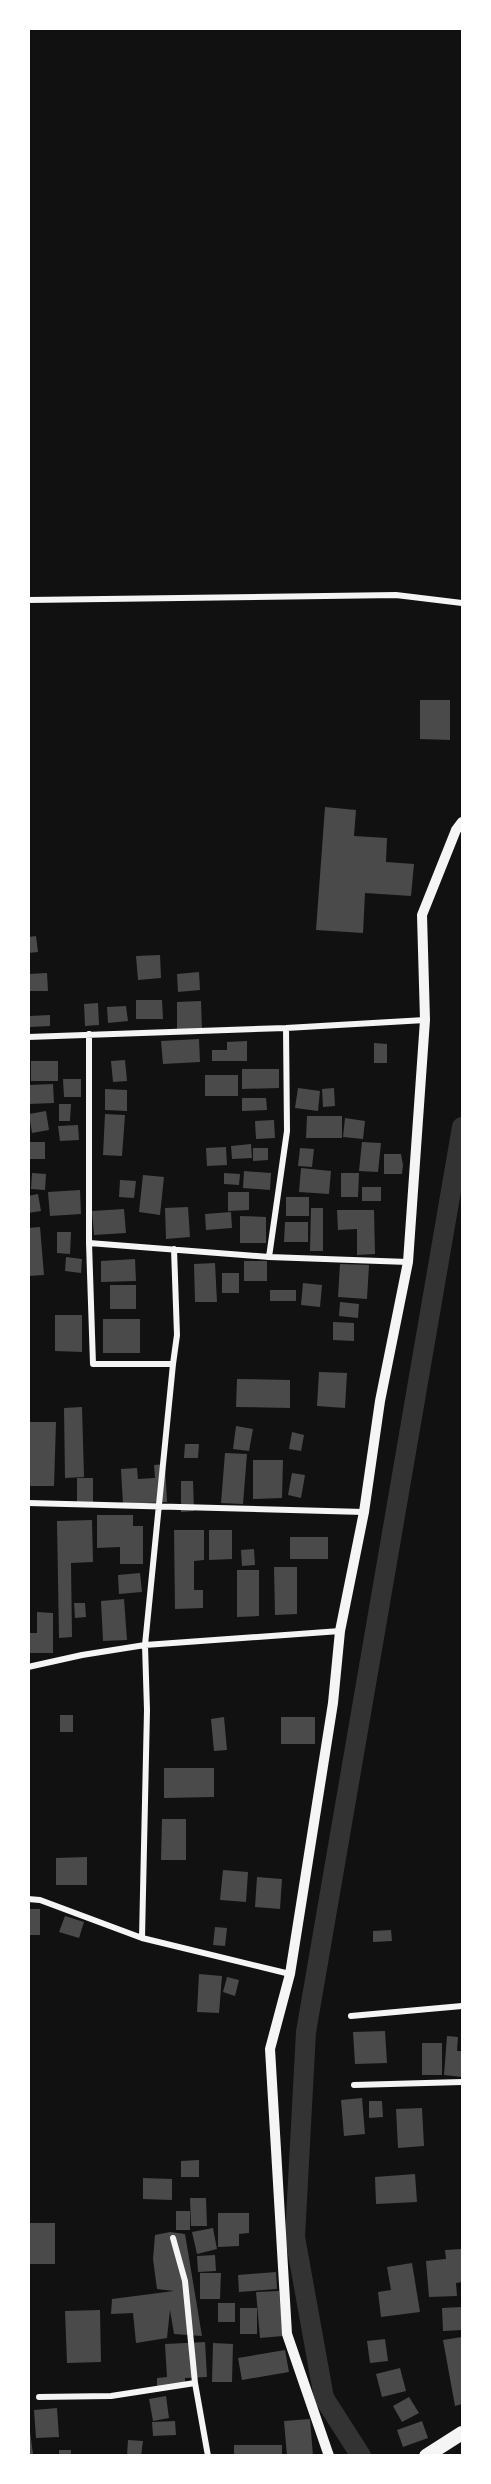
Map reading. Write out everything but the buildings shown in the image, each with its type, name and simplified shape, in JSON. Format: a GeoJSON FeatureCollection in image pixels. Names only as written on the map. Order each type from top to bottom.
{"type":"FeatureCollection","features":[{"type":"Feature","properties":{"kind":"main road"},"geometry":{"type":"LineString","coordinates":[[426,2456],[462,2433]]}},
{"type":"Feature","properties":{"kind":"street"},"geometry":{"type":"LineString","coordinates":[[28,600],[396,595],[462,603]]}},
{"type":"Feature","properties":{"kind":"street"},"geometry":{"type":"LineString","coordinates":[[329,2456],[287,2334],[270,2049],[290,1974],[333,1703],[340,1631],[364,1512],[380,1401],[408,1262],[425,1020],[422,915],[456,830],[462,822]]}},
{"type":"Feature","properties":{"kind":"street"},"geometry":{"type":"LineString","coordinates":[[28,1037],[286,1028],[425,1020]]}},
{"type":"Feature","properties":{"kind":"street"},"geometry":{"type":"LineString","coordinates":[[269,1257],[286,1131],[286,1028]]}},
{"type":"Feature","properties":{"kind":"street"},"geometry":{"type":"LineString","coordinates":[[89,1034],[89,1243],[93,1364],[173,1364]]}},
{"type":"Feature","properties":{"kind":"street"},"geometry":{"type":"LineString","coordinates":[[89,1243],[269,1257],[408,1262]]}},
{"type":"Feature","properties":{"kind":"street"},"geometry":{"type":"LineString","coordinates":[[142,1938],[147,1710],[145,1645],[177,1335],[174,1249]]}},
{"type":"Feature","properties":{"kind":"street"},"geometry":{"type":"LineString","coordinates":[[28,1503],[364,1512]]}},
{"type":"Feature","properties":{"kind":"street"},"geometry":{"type":"LineString","coordinates":[[28,1667],[82,1655],[145,1645],[340,1631]]}},
{"type":"Feature","properties":{"kind":"street"},"geometry":{"type":"LineString","coordinates":[[28,1899],[40,1900],[142,1938],[290,1974]]}},
{"type":"Feature","properties":{"kind":"street"},"geometry":{"type":"LineString","coordinates":[[351,2016],[462,2006]]}},
{"type":"Feature","properties":{"kind":"street"},"geometry":{"type":"LineString","coordinates":[[354,2085],[462,2082]]}},
{"type":"Feature","properties":{"kind":"street"},"geometry":{"type":"LineString","coordinates":[[173,2238],[185,2281],[195,2383],[208,2456]]}},
{"type":"Feature","properties":{"kind":"street"},"geometry":{"type":"LineString","coordinates":[[39,2397],[111,2396],[195,2383]]}},
{"type":"Feature","properties":{"kind":"waterway"},"geometry":{"type":"LineString","coordinates":[[361,2456],[324,2398],[295,2237],[306,2032],[462,1127]]}}]}
